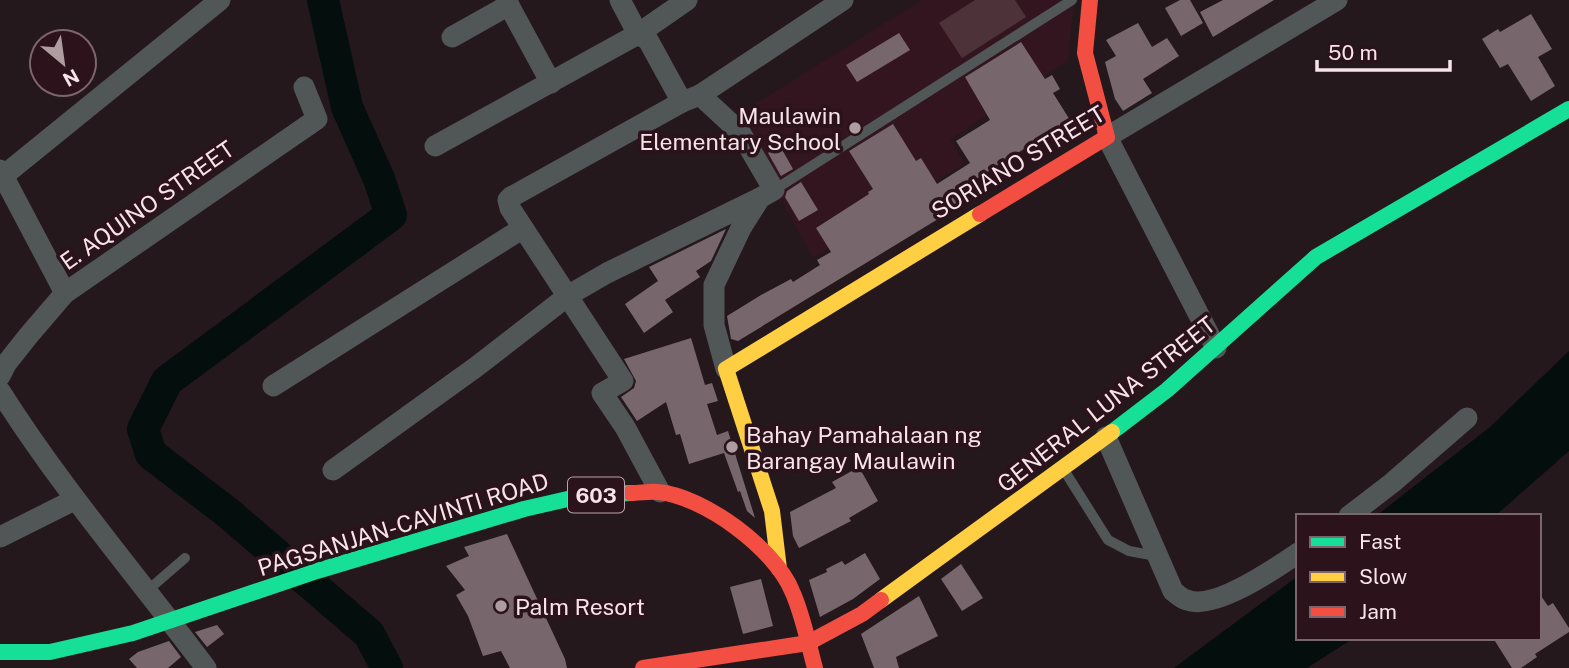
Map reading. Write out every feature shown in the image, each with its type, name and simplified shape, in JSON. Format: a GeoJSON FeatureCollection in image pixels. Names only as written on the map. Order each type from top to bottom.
{"type":"FeatureCollection","features":[{"type":"Feature","properties":{"kind":"street"},"geometry":{"type":"LineString","coordinates":[[65,293],[2,173],[220,0]]}},
{"type":"Feature","properties":{"kind":"street"},"geometry":{"type":"LineString","coordinates":[[620,0],[638,34],[648,40],[691,99],[717,109],[740,132],[767,194]]}},
{"type":"Feature","properties":{"kind":"street"},"geometry":{"type":"LineString","coordinates":[[435,146],[638,34],[687,0]]}},
{"type":"Feature","properties":{"kind":"street"},"geometry":{"type":"LineString","coordinates":[[660,492],[625,427],[602,393],[623,381],[508,204],[511,197],[691,99],[843,0]]}},
{"type":"Feature","properties":{"kind":"street"},"geometry":{"type":"LineString","coordinates":[[1090,0],[1085,54],[1107,137],[1216,348]]}},
{"type":"Feature","properties":{"kind":"street","name":"SORIANO STREET"},"geometry":{"type":"LineString","coordinates":[[726,369],[1337,0]]}},
{"type":"Feature","properties":{"kind":"street"},"geometry":{"type":"LineString","coordinates":[[452,37],[508,2],[551,83]]}},
{"type":"Feature","properties":{"kind":"street","name":"E. AQUINO STREET"},"geometry":{"type":"LineString","coordinates":[[0,376],[6,364],[65,293],[317,119],[304,87]]}},
{"type":"Feature","properties":{"kind":"street","name":"GENERAL LUNA STREET"},"geometry":{"type":"LineString","coordinates":[[643,668],[808,643],[862,614],[1063,469],[1167,390],[1316,257],[1569,109]]}},
{"type":"Feature","properties":{"kind":"street"},"geometry":{"type":"LineString","coordinates":[[333,470],[476,367],[569,295],[607,273],[767,194]]}},
{"type":"Feature","properties":{"kind":"street"},"geometry":{"type":"LineString","coordinates":[[767,194],[741,228],[714,285],[714,325],[772,511],[779,569]]}},
{"type":"Feature","properties":{"kind":"street"},"geometry":{"type":"LineString","coordinates":[[273,386],[523,228]]}},
{"type":"Feature","properties":{"kind":"street"},"geometry":{"type":"LineString","coordinates":[[0,391],[74,500],[148,590],[206,668]]}},
{"type":"Feature","properties":{"kind":"street"},"geometry":{"type":"LineString","coordinates":[[1352,514],[1467,418]]}},
{"type":"Feature","properties":{"kind":"street"},"geometry":{"type":"LineString","coordinates":[[1106,437],[1173,591],[1189,601],[1213,599],[1251,584],[1296,554]]}},
{"type":"Feature","properties":{"kind":"street","name":"PAGSANJAN-CAVINTI ROAD"},"geometry":{"type":"LineString","coordinates":[[0,652],[50,652],[82,647],[171,621],[317,571],[524,509],[584,495],[660,492],[695,503],[726,519],[763,549],[792,589],[816,668]]}},
{"type":"Feature","properties":{"kind":"street"},"geometry":{"type":"LineString","coordinates":[[0,537],[74,500]]}},
{"type":"Feature","properties":{"kind":"lane"},"geometry":{"type":"LineString","coordinates":[[767,194],[1072,0]]}},
{"type":"Feature","properties":{"kind":"lane"},"geometry":{"type":"LineString","coordinates":[[1063,469],[1108,540],[1129,551],[1156,556]]}},
{"type":"Feature","properties":{"kind":"lane"},"geometry":{"type":"LineString","coordinates":[[148,590],[185,558]]}},
{"type":"Feature","properties":{"kind":"shaded area","name":"Maulawin Elementary School"},"geometry":{"type":"Polygon","coordinates":[[[922,0],[1074,0],[1068,60],[950,140],[965,163],[813,258],[736,116],[922,0]]]}},
{"type":"Feature","properties":{"kind":"shaded area"},"geometry":{"type":"Polygon","coordinates":[[[975,0],[1015,0],[1026,17],[962,58],[939,23],[975,0]]]}},
{"type":"Feature","properties":{"kind":"shaded area"},"geometry":{"type":"Polygon","coordinates":[[[1569,351],[1569,451],[1497,514],[1379,514],[1490,427],[1569,351]]]}},
{"type":"Feature","properties":{"kind":"shaded area"},"geometry":{"type":"Polygon","coordinates":[[[1296,577],[1296,640],[1351,640],[1307,668],[1174,668],[1296,577]]]}},
{"type":"Feature","properties":{"kind":"building"},"geometry":{"type":"Polygon","coordinates":[[[1180,0],[1190,0],[1203,23],[1181,36],[1165,8],[1180,0]]]}},
{"type":"Feature","properties":{"kind":"building"},"geometry":{"type":"Polygon","coordinates":[[[1223,0],[1274,0],[1213,37],[1200,12],[1223,0]]]}},
{"type":"Feature","properties":{"kind":"building"},"geometry":{"type":"Polygon","coordinates":[[[1531,14],[1552,49],[1538,57],[1555,86],[1531,101],[1508,64],[1500,68],[1482,39],[1531,14]]]}},
{"type":"Feature","properties":{"kind":"building"},"geometry":{"type":"Polygon","coordinates":[[[1138,23],[1152,47],[1167,38],[1179,56],[1143,79],[1152,93],[1123,111],[1115,99],[1105,62],[1116,56],[1106,40],[1138,23]]]}},
{"type":"Feature","properties":{"kind":"building"},"geometry":{"type":"Polygon","coordinates":[[[899,33],[910,50],[857,82],[846,65],[899,33]]]}},
{"type":"Feature","properties":{"kind":"building"},"geometry":{"type":"Polygon","coordinates":[[[1021,42],[1045,79],[1052,75],[1060,89],[1053,93],[1070,120],[976,179],[984,191],[738,341],[731,339],[727,316],[820,265],[817,260],[831,252],[816,228],[873,189],[849,151],[893,124],[916,161],[921,158],[937,184],[970,163],[956,141],[990,120],[965,77],[1021,42]]]}},
{"type":"Feature","properties":{"kind":"building"},"geometry":{"type":"Polygon","coordinates":[[[780,146],[793,169],[781,176],[768,153],[780,146]]]}},
{"type":"Feature","properties":{"kind":"building"},"geometry":{"type":"Polygon","coordinates":[[[801,182],[818,210],[799,221],[785,197],[787,191],[801,182]]]}},
{"type":"Feature","properties":{"kind":"building"},"geometry":{"type":"Polygon","coordinates":[[[726,229],[711,261],[696,271],[700,277],[665,300],[673,312],[644,333],[625,304],[658,281],[649,267],[726,229]]]}},
{"type":"Feature","properties":{"kind":"building"},"geometry":{"type":"Polygon","coordinates":[[[691,338],[705,385],[712,383],[718,401],[707,404],[717,435],[728,431],[755,518],[747,511],[724,453],[689,464],[680,434],[676,435],[666,402],[637,421],[621,397],[634,388],[636,381],[624,359],[691,338]]]}},
{"type":"Feature","properties":{"kind":"building"},"geometry":{"type":"Polygon","coordinates":[[[859,467],[878,501],[849,518],[851,521],[799,548],[793,536],[790,512],[836,488],[832,482],[859,467]]]}},
{"type":"Feature","properties":{"kind":"building","name":"Palm Resort"},"geometry":{"type":"Polygon","coordinates":[[[507,534],[567,668],[510,668],[501,651],[483,656],[468,616],[456,595],[465,590],[446,566],[469,556],[464,547],[507,534]]]}},
{"type":"Feature","properties":{"kind":"building"},"geometry":{"type":"Polygon","coordinates":[[[865,553],[880,579],[853,599],[820,617],[809,580],[842,561],[845,565],[865,553]]]}},
{"type":"Feature","properties":{"kind":"building"},"geometry":{"type":"Polygon","coordinates":[[[961,564],[983,598],[962,611],[941,579],[961,564]]]}},
{"type":"Feature","properties":{"kind":"building"},"geometry":{"type":"Polygon","coordinates":[[[761,579],[773,626],[743,634],[730,587],[761,579]]]}},
{"type":"Feature","properties":{"kind":"building"},"geometry":{"type":"Polygon","coordinates":[[[919,596],[938,636],[896,657],[899,668],[874,668],[861,634],[919,596]]]}},
{"type":"Feature","properties":{"kind":"building"},"geometry":{"type":"Polygon","coordinates":[[[1541,596],[1548,606],[1553,603],[1569,632],[1535,654],[1537,657],[1521,668],[1512,668],[1494,640],[1541,640],[1541,596]]]}},
{"type":"Feature","properties":{"kind":"building"},"geometry":{"type":"Polygon","coordinates":[[[217,625],[224,634],[207,647],[195,632],[217,625]]]}},
{"type":"Feature","properties":{"kind":"building"},"geometry":{"type":"Polygon","coordinates":[[[169,641],[181,657],[168,668],[137,668],[129,659],[138,652],[169,641]]]}},
{"type":"Feature","properties":{"kind":"waterway"},"geometry":{"type":"LineString","coordinates":[[323,0],[347,107],[379,179],[391,215],[167,381],[143,429],[151,454],[227,512],[369,634],[387,668]]}},
{"type":"Feature","properties":{"kind":"traffic: fast"},"geometry":{"type":"LineString","coordinates":[[1112,432],[1167,390],[1316,257],[1569,109]]}},
{"type":"Feature","properties":{"kind":"traffic: fast"},"geometry":{"type":"LineString","coordinates":[[0,652],[50,652],[133,633],[317,571],[524,509],[585,495],[631,493]]}},
{"type":"Feature","properties":{"kind":"traffic: slow"},"geometry":{"type":"LineString","coordinates":[[779,569],[772,511],[726,369],[980,214]]}},
{"type":"Feature","properties":{"kind":"traffic: slow"},"geometry":{"type":"LineString","coordinates":[[881,600],[1112,432]]}},
{"type":"Feature","properties":{"kind":"traffic: jam"},"geometry":{"type":"LineString","coordinates":[[980,214],[1107,137],[1085,53],[1090,0]]}},
{"type":"Feature","properties":{"kind":"traffic: jam"},"geometry":{"type":"LineString","coordinates":[[631,493],[658,492],[696,503],[736,527],[754,542],[770,558],[792,591],[815,668]]}},
{"type":"Feature","properties":{"kind":"traffic: jam"},"geometry":{"type":"LineString","coordinates":[[643,668],[808,643],[862,614],[881,600]]}},
{"type":"Feature","properties":{"kind":"place","name":"Maulawin Elementary School"},"geometry":{"type":"Point","coordinates":[855,128]}},
{"type":"Feature","properties":{"kind":"place","name":"Bahay Pamahalaan ng Barangay Maulawin"},"geometry":{"type":"Point","coordinates":[732,447]}},
{"type":"Feature","properties":{"kind":"place","name":"Palm Resort"},"geometry":{"type":"Point","coordinates":[501,606]}}]}
